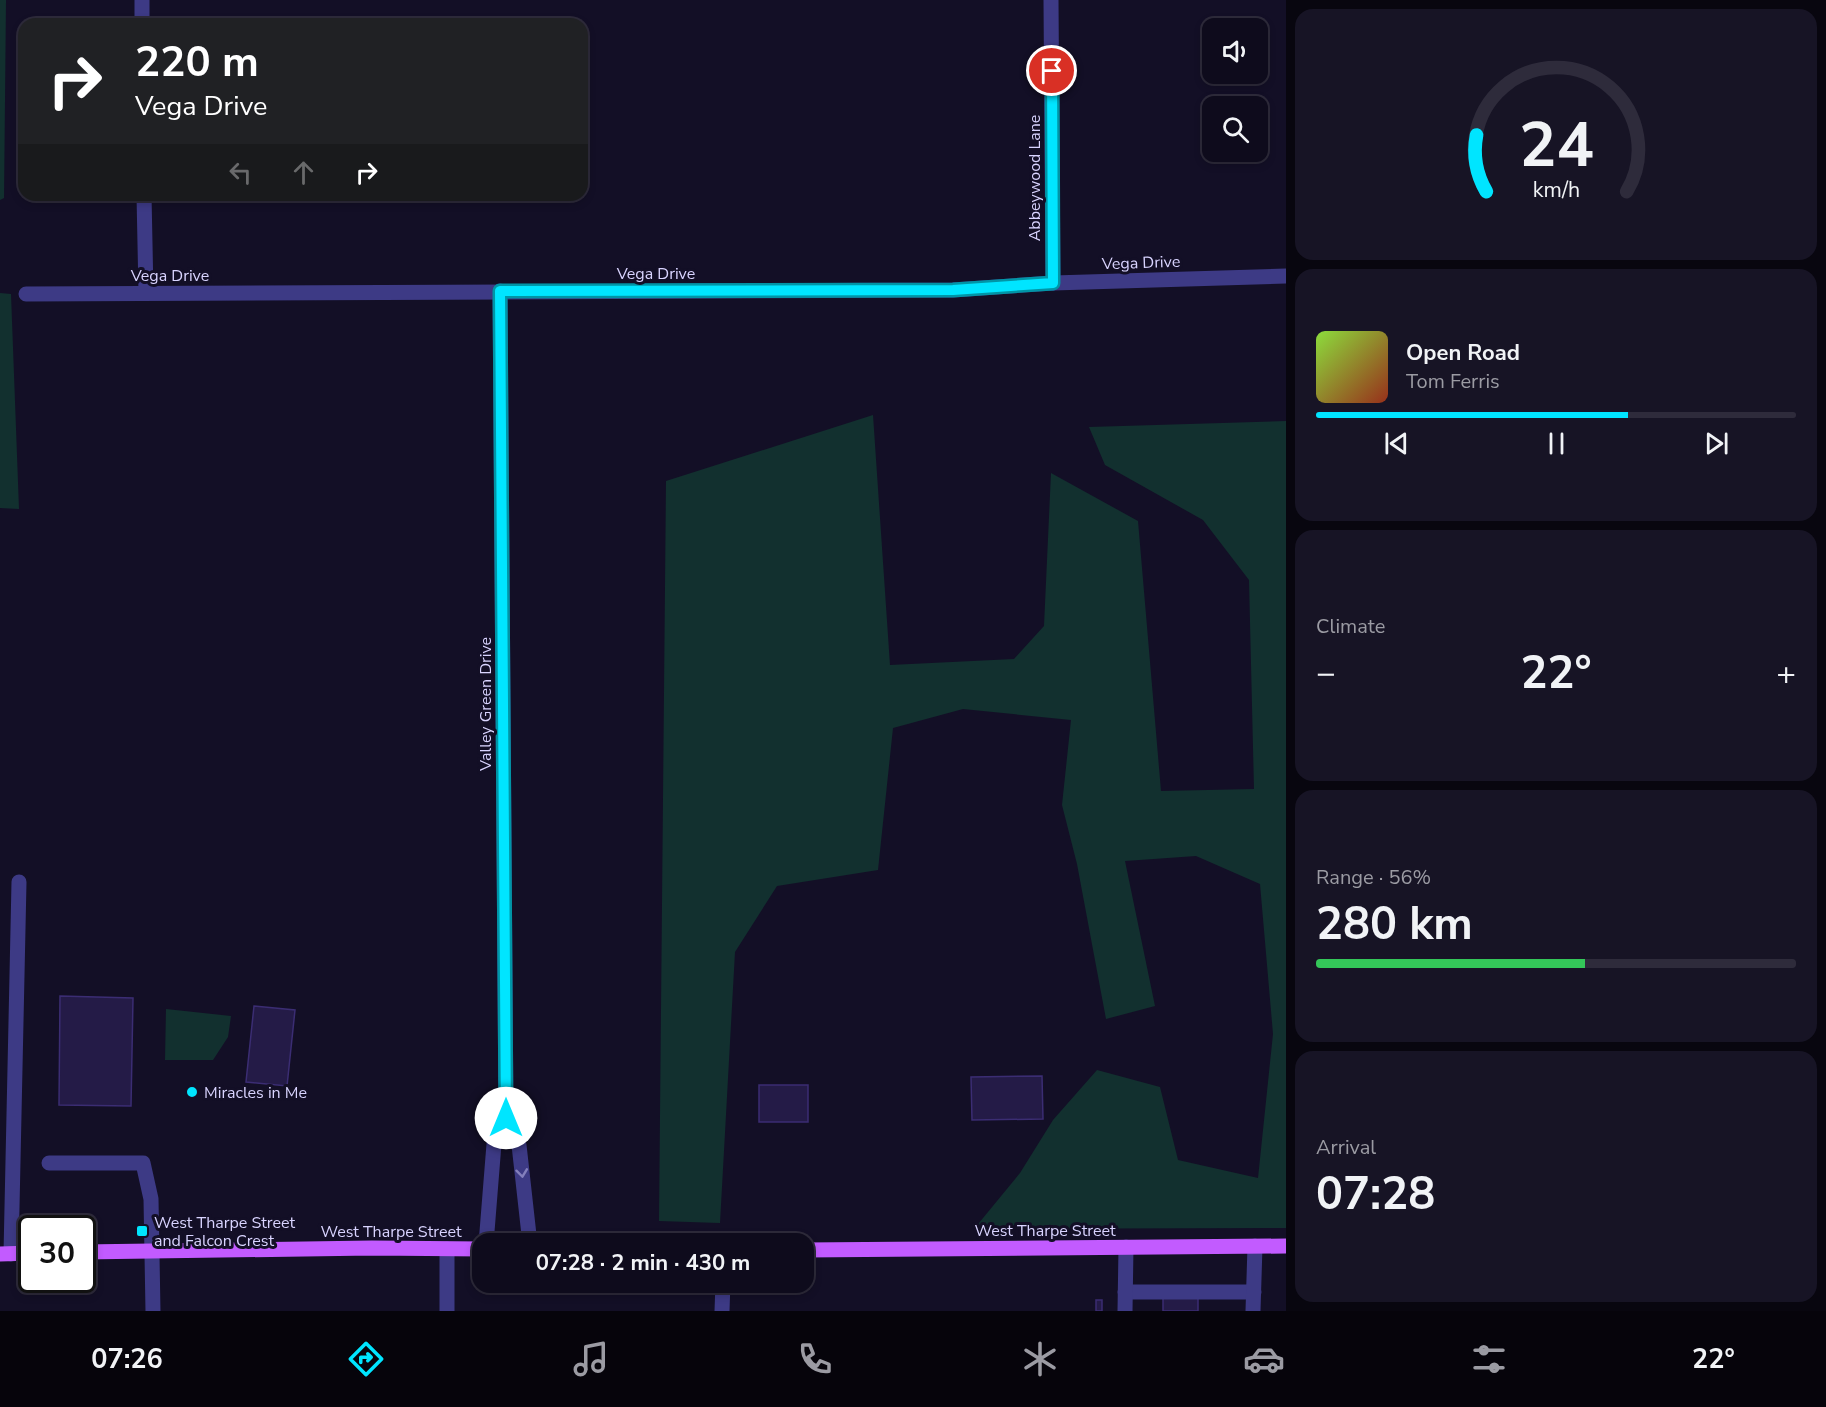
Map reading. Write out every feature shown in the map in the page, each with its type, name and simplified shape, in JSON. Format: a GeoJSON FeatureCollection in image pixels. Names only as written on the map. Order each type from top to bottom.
{"type":"FeatureCollection","features":[{"type":"Feature","properties":{"kind":"main road","name":"West Tharpe Street"},"geometry":{"type":"LineString","coordinates":[[814,1250],[1286,1246]]}},
{"type":"Feature","properties":{"kind":"main road","name":"West Tharpe Street"},"geometry":{"type":"LineString","coordinates":[[96,1252],[472,1249]]}},
{"type":"Feature","properties":{"kind":"street"},"geometry":{"type":"LineString","coordinates":[[142,0],[142,18]]}},
{"type":"Feature","properties":{"kind":"street","name":"Abbeywood Lane"},"geometry":{"type":"LineString","coordinates":[[1051,0],[1053,283]]}},
{"type":"Feature","properties":{"kind":"street"},"geometry":{"type":"LineString","coordinates":[[144,201],[146,293]]}},
{"type":"Feature","properties":{"kind":"street","name":"Vega Drive"},"geometry":{"type":"LineString","coordinates":[[26,294],[953,290],[1053,283],[1286,276]]}},
{"type":"Feature","properties":{"kind":"street","name":"Valley Green Drive"},"geometry":{"type":"LineString","coordinates":[[487,1233],[494,1144],[506,1118],[500,291]]}},
{"type":"Feature","properties":{"kind":"street"},"geometry":{"type":"LineString","coordinates":[[5,1254],[19,882]]}},
{"type":"Feature","properties":{"kind":"street","name":"Valley Green Drive"},"geometry":{"type":"LineString","coordinates":[[506,1118],[519,1145],[529,1233]]}},
{"type":"Feature","properties":{"kind":"street"},"geometry":{"type":"LineString","coordinates":[[49,1162],[143,1163],[152,1199],[153,1311]]}},
{"type":"Feature","properties":{"kind":"street"},"geometry":{"type":"LineString","coordinates":[[1254,1311],[1255,1246]]}},
{"type":"Feature","properties":{"kind":"street"},"geometry":{"type":"LineString","coordinates":[[1125,1311],[1126,1247]]}},
{"type":"Feature","properties":{"kind":"street"},"geometry":{"type":"LineString","coordinates":[[447,1249],[447,1311]]}},
{"type":"Feature","properties":{"kind":"street"},"geometry":{"type":"LineString","coordinates":[[1125,1292],[1254,1292]]}},
{"type":"Feature","properties":{"kind":"street"},"geometry":{"type":"LineString","coordinates":[[722,1311],[723,1293]]}},
{"type":"Feature","properties":{"kind":"green space"},"geometry":{"type":"Polygon","coordinates":[[[0,0],[6,0],[4,198],[0,200],[0,0]]]}},
{"type":"Feature","properties":{"kind":"green space"},"geometry":{"type":"Polygon","coordinates":[[[0,293],[11,294],[19,509],[0,508],[0,293]]]}},
{"type":"Feature","properties":{"kind":"green space"},"geometry":{"type":"Polygon","coordinates":[[[873,415],[890,665],[1014,659],[1044,626],[1051,473],[1138,521],[1161,791],[1254,789],[1249,580],[1203,520],[1105,465],[1089,427],[1286,421],[1286,1228],[974,1229],[1020,1173],[1053,1120],[1097,1070],[1160,1087],[1178,1160],[1258,1178],[1273,1034],[1260,884],[1196,856],[1125,861],[1155,1006],[1106,1019],[1077,864],[1062,805],[1071,720],[963,709],[893,728],[878,870],[777,886],[735,952],[720,1223],[659,1221],[666,481],[873,415]]]}},
{"type":"Feature","properties":{"kind":"green space"},"geometry":{"type":"Polygon","coordinates":[[[166,1009],[231,1016],[228,1037],[213,1060],[165,1060],[166,1009]]]}},
{"type":"Feature","properties":{"kind":"building"},"geometry":{"type":"Polygon","coordinates":[[[60,996],[133,998],[131,1106],[59,1105],[60,996]]]}},
{"type":"Feature","properties":{"kind":"building"},"geometry":{"type":"Polygon","coordinates":[[[254,1006],[295,1010],[287,1086],[246,1082],[254,1006]]]}},
{"type":"Feature","properties":{"kind":"building"},"geometry":{"type":"Polygon","coordinates":[[[1042,1076],[1043,1119],[972,1120],[971,1077],[1042,1076]]]}},
{"type":"Feature","properties":{"kind":"building"},"geometry":{"type":"Polygon","coordinates":[[[759,1085],[808,1085],[808,1122],[759,1122],[759,1085]]]}},
{"type":"Feature","properties":{"kind":"building"},"geometry":{"type":"Polygon","coordinates":[[[1163,1296],[1198,1296],[1198,1311],[1163,1311],[1163,1296]]]}},
{"type":"Feature","properties":{"kind":"building"},"geometry":{"type":"Polygon","coordinates":[[[1096,1300],[1102,1300],[1102,1311],[1096,1311],[1096,1300]]]}},
{"type":"Feature","properties":{"kind":"place","name":"Miracles in Me"},"geometry":{"type":"Point","coordinates":[192,1092]}},
{"type":"Feature","properties":{"kind":"place","name":"West Tharpe Street and Falcon Crest"},"geometry":{"type":"Point","coordinates":[142,1231]}},
{"type":"Feature","properties":{"kind":"route"},"geometry":{"type":"LineString","coordinates":[[506,1118],[500,291],[953,290],[1053,283],[1052,71]]}}]}
